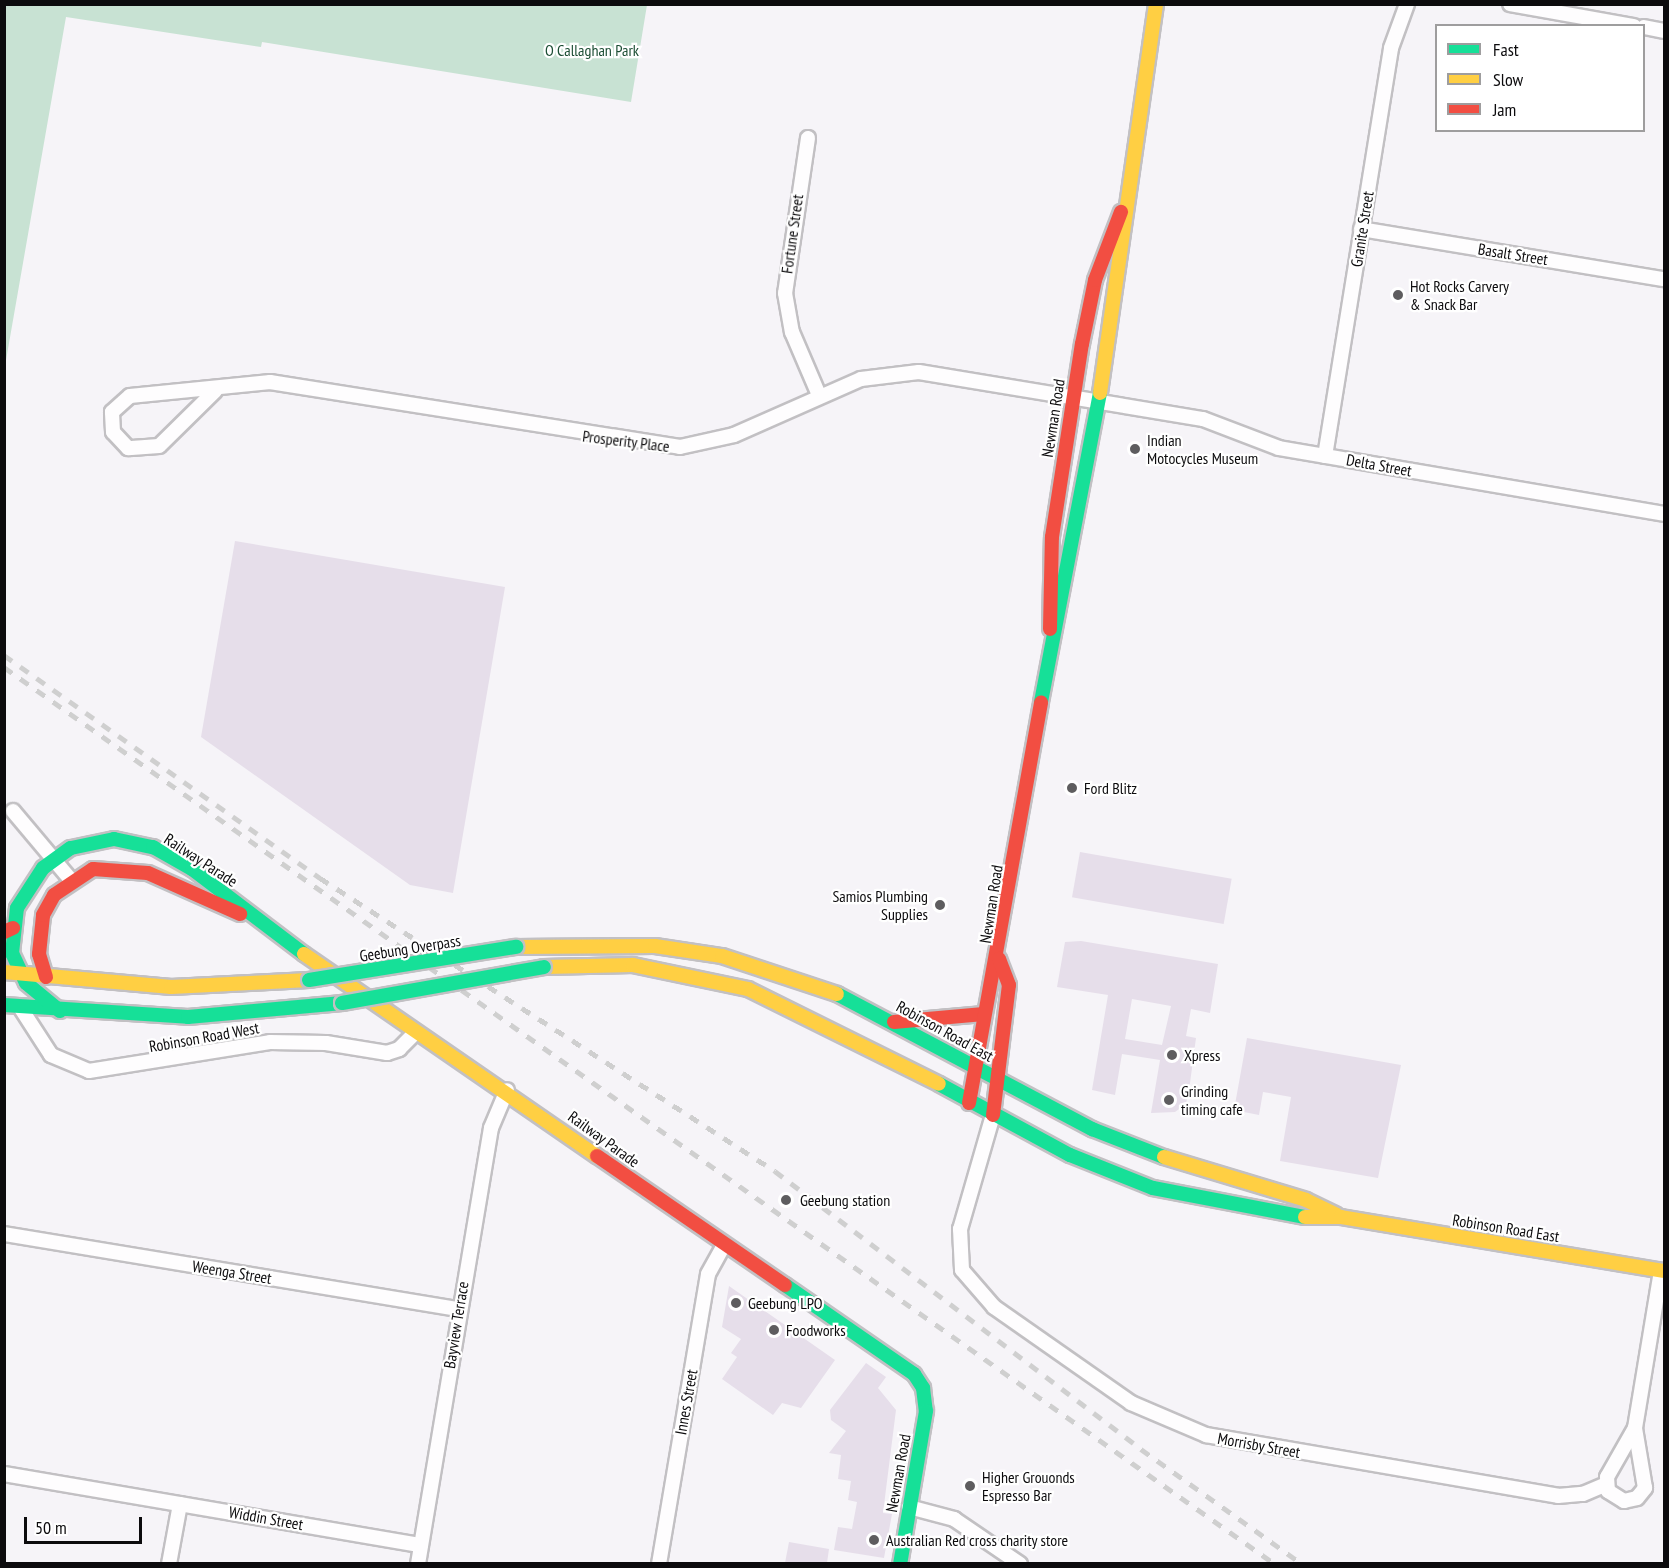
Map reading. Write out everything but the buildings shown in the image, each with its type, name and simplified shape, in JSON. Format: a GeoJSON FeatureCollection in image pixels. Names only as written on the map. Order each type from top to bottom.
{"type":"FeatureCollection","features":[{"type":"Feature","properties":{"kind":"main road","name":"Newman Road"},"geometry":{"type":"LineString","coordinates":[[1051,641],[1065,599],[1099,401],[1124,248],[1124,207],[1156,4]]}},
{"type":"Feature","properties":{"kind":"main road","name":"Newman Road"},"geometry":{"type":"LineString","coordinates":[[969,1102],[984,1014],[999,958],[1051,641],[1052,537],[1074,397],[1095,280],[1124,207]]}},
{"type":"Feature","properties":{"kind":"main road","name":"Railway Parade"},"geometry":{"type":"LineString","coordinates":[[20,974],[9,930],[27,887],[54,859],[101,840],[153,847],[223,891],[260,923],[416,1032],[507,1090],[724,1245],[906,1368],[923,1388]]}},
{"type":"Feature","properties":{"kind":"main road","name":"Railway Parade"},"geometry":{"type":"LineString","coordinates":[[46,977],[39,954],[40,924],[54,895],[71,880],[93,869],[129,868],[260,923]]}},
{"type":"Feature","properties":{"kind":"main road","name":"Robinson Road East"},"geometry":{"type":"LineString","coordinates":[[516,947],[615,943],[723,956],[795,976],[894,1022],[998,1080],[1132,1146],[1306,1200],[1341,1217]]}},
{"type":"Feature","properties":{"kind":"main road","name":"Geebung Overpass"},"geometry":{"type":"LineString","coordinates":[[46,977],[171,987],[309,980],[516,947]]}},
{"type":"Feature","properties":{"kind":"main road","name":"Newman Road"},"geometry":{"type":"LineString","coordinates":[[993,1115],[1009,986],[999,958]]}},
{"type":"Feature","properties":{"kind":"main road","name":"Robinson Road East"},"geometry":{"type":"LineString","coordinates":[[342,1003],[544,968],[633,965],[723,981],[823,1022],[1094,1167],[1153,1188],[1289,1216],[1341,1217],[1663,1271]]}},
{"type":"Feature","properties":{"kind":"main road"},"geometry":{"type":"LineString","coordinates":[[4,972],[46,977]]}},
{"type":"Feature","properties":{"kind":"main road"},"geometry":{"type":"LineString","coordinates":[[20,974],[60,1011]]}},
{"type":"Feature","properties":{"kind":"main road","name":"Robinson Road West"},"geometry":{"type":"LineString","coordinates":[[4,1005],[60,1011],[188,1017],[342,1003]]}},
{"type":"Feature","properties":{"kind":"main road"},"geometry":{"type":"LineString","coordinates":[[894,1022],[984,1014]]}},
{"type":"Feature","properties":{"kind":"main road","name":"Newman Road"},"geometry":{"type":"LineString","coordinates":[[900,1563],[926,1411],[923,1388]]}},
{"type":"Feature","properties":{"kind":"street","name":"Granite Street"},"geometry":{"type":"LineString","coordinates":[[1325,456],[1393,37],[1407,4]]}},
{"type":"Feature","properties":{"kind":"street"},"geometry":{"type":"LineString","coordinates":[[1510,4],[1623,24]]}},
{"type":"Feature","properties":{"kind":"street"},"geometry":{"type":"LineString","coordinates":[[1645,27],[1665,31]]}},
{"type":"Feature","properties":{"kind":"street","name":"Fortune Street"},"geometry":{"type":"LineString","coordinates":[[808,138],[785,293],[792,332],[819,395]]}},
{"type":"Feature","properties":{"kind":"street","name":"Basalt Street"},"geometry":{"type":"LineString","coordinates":[[1361,229],[1665,279]]}},
{"type":"Feature","properties":{"kind":"street","name":"Prosperity Place"},"geometry":{"type":"LineString","coordinates":[[215,391],[159,446],[128,448],[113,432],[112,412],[122,399],[215,391],[270,382],[663,448],[724,439],[819,395],[904,371],[1099,401]]}},
{"type":"Feature","properties":{"kind":"street","name":"Delta Street"},"geometry":{"type":"LineString","coordinates":[[1099,401],[1203,418],[1266,444],[1325,456],[1665,514]]}},
{"type":"Feature","properties":{"kind":"street"},"geometry":{"type":"LineString","coordinates":[[13,812],[71,880]]}},
{"type":"Feature","properties":{"kind":"street","name":"Robinson Road West"},"geometry":{"type":"LineString","coordinates":[[20,1007],[51,1055],[89,1071],[256,1044],[326,1043],[387,1053],[399,1050],[416,1032]]}},
{"type":"Feature","properties":{"kind":"street","name":"Bayview Terrace"},"geometry":{"type":"LineString","coordinates":[[418,1563],[491,1128],[507,1090]]}},
{"type":"Feature","properties":{"kind":"street","name":"Newman Road"},"geometry":{"type":"LineString","coordinates":[[962,1270],[960,1229],[993,1115]]}},
{"type":"Feature","properties":{"kind":"street","name":"Weenga Street"},"geometry":{"type":"LineString","coordinates":[[4,1234],[459,1309]]}},
{"type":"Feature","properties":{"kind":"street","name":"Innes Street"},"geometry":{"type":"LineString","coordinates":[[659,1563],[708,1274],[724,1245]]}},
{"type":"Feature","properties":{"kind":"street","name":"Morrisby Street"},"geometry":{"type":"LineString","coordinates":[[962,1270],[994,1307],[1131,1404],[1175,1426],[1558,1496],[1583,1494],[1606,1484]]}},
{"type":"Feature","properties":{"kind":"street"},"geometry":{"type":"LineString","coordinates":[[1635,1428],[1646,1480],[1643,1494],[1623,1501],[1606,1484],[1635,1428],[1663,1271]]}},
{"type":"Feature","properties":{"kind":"street","name":"Widdin Street"},"geometry":{"type":"LineString","coordinates":[[4,1474],[421,1545]]}},
{"type":"Feature","properties":{"kind":"street"},"geometry":{"type":"LineString","coordinates":[[170,1563],[180,1504]]}},
{"type":"Feature","properties":{"kind":"street"},"geometry":{"type":"LineString","coordinates":[[909,1507],[954,1519],[1020,1563]]}},
{"type":"Feature","properties":{"kind":"green space","name":"O Callaghan Park"},"geometry":{"type":"Polygon","coordinates":[[[5,4],[647,5],[631,102],[262,42],[261,47],[66,17],[5,366],[5,4]]]}},
{"type":"Feature","properties":{"kind":"railway"},"geometry":{"type":"LineString","coordinates":[[4,655],[320,878],[775,1171],[1141,1449],[1302,1564]]}},
{"type":"Feature","properties":{"kind":"railway"},"geometry":{"type":"LineString","coordinates":[[4,667],[1275,1564]]}},
{"type":"Feature","properties":{"kind":"traffic: fast"},"geometry":{"type":"LineString","coordinates":[[1041,702],[1100,393]]}},
{"type":"Feature","properties":{"kind":"traffic: fast"},"geometry":{"type":"LineString","coordinates":[[60,1011],[26,983],[12,953],[17,908],[43,868],[71,848],[114,839],[153,847],[192,869],[304,954]]}},
{"type":"Feature","properties":{"kind":"traffic: fast"},"geometry":{"type":"LineString","coordinates":[[309,980],[516,947]]}},
{"type":"Feature","properties":{"kind":"traffic: fast"},"geometry":{"type":"LineString","coordinates":[[342,1003],[544,967]]}},
{"type":"Feature","properties":{"kind":"traffic: fast"},"geometry":{"type":"LineString","coordinates":[[837,994],[1092,1129],[1164,1157]]}},
{"type":"Feature","properties":{"kind":"traffic: fast"},"geometry":{"type":"LineString","coordinates":[[4,1005],[188,1017],[342,1003]]}},
{"type":"Feature","properties":{"kind":"traffic: fast"},"geometry":{"type":"LineString","coordinates":[[939,1084],[1070,1155],[1153,1188],[1305,1217]]}},
{"type":"Feature","properties":{"kind":"traffic: fast"},"geometry":{"type":"LineString","coordinates":[[785,1285],[914,1374],[923,1388],[926,1411],[900,1564]]}},
{"type":"Feature","properties":{"kind":"traffic: slow"},"geometry":{"type":"LineString","coordinates":[[1100,393],[1156,4]]}},
{"type":"Feature","properties":{"kind":"traffic: slow"},"geometry":{"type":"LineString","coordinates":[[516,947],[655,946],[722,956],[837,994]]}},
{"type":"Feature","properties":{"kind":"traffic: slow"},"geometry":{"type":"LineString","coordinates":[[304,954],[597,1156]]}},
{"type":"Feature","properties":{"kind":"traffic: slow"},"geometry":{"type":"LineString","coordinates":[[544,967],[633,965],[748,989],[939,1084]]}},
{"type":"Feature","properties":{"kind":"traffic: slow"},"geometry":{"type":"LineString","coordinates":[[4,972],[171,987],[309,980]]}},
{"type":"Feature","properties":{"kind":"traffic: slow"},"geometry":{"type":"LineString","coordinates":[[1164,1157],[1306,1200],[1337,1215]]}},
{"type":"Feature","properties":{"kind":"traffic: slow"},"geometry":{"type":"LineString","coordinates":[[1305,1217],[1341,1217],[1664,1271]]}},
{"type":"Feature","properties":{"kind":"traffic: jam"},"geometry":{"type":"LineString","coordinates":[[1050,629],[1052,537],[1082,344],[1095,280],[1121,212]]}},
{"type":"Feature","properties":{"kind":"traffic: jam"},"geometry":{"type":"LineString","coordinates":[[969,1103],[1041,702]]}},
{"type":"Feature","properties":{"kind":"traffic: jam"},"geometry":{"type":"LineString","coordinates":[[46,977],[39,954],[43,915],[54,895],[93,869],[148,873],[240,914]]}},
{"type":"Feature","properties":{"kind":"traffic: jam"},"geometry":{"type":"LineString","coordinates":[[4,932],[13,928]]}},
{"type":"Feature","properties":{"kind":"traffic: jam"},"geometry":{"type":"LineString","coordinates":[[993,1115],[1009,985],[999,959]]}},
{"type":"Feature","properties":{"kind":"traffic: jam"},"geometry":{"type":"LineString","coordinates":[[894,1022],[984,1014]]}},
{"type":"Feature","properties":{"kind":"traffic: jam"},"geometry":{"type":"LineString","coordinates":[[597,1156],[785,1285]]}},
{"type":"Feature","properties":{"kind":"place","name":"Hot Rocks Carvery & Snack Bar"},"geometry":{"type":"Point","coordinates":[1398,295]}},
{"type":"Feature","properties":{"kind":"place","name":"Indian Motocycles Museum"},"geometry":{"type":"Point","coordinates":[1135,449]}},
{"type":"Feature","properties":{"kind":"place","name":"Ford Blitz"},"geometry":{"type":"Point","coordinates":[1072,788]}},
{"type":"Feature","properties":{"kind":"place","name":"Samios Plumbing Supplies"},"geometry":{"type":"Point","coordinates":[940,905]}},
{"type":"Feature","properties":{"kind":"place","name":"Xpress"},"geometry":{"type":"Point","coordinates":[1172,1055]}},
{"type":"Feature","properties":{"kind":"place","name":"Grinding timing cafe"},"geometry":{"type":"Point","coordinates":[1169,1100]}},
{"type":"Feature","properties":{"kind":"place","name":"Geebung station"},"geometry":{"type":"Point","coordinates":[786,1200]}},
{"type":"Feature","properties":{"kind":"place","name":"Geebung LPO"},"geometry":{"type":"Point","coordinates":[736,1303]}},
{"type":"Feature","properties":{"kind":"place","name":"Foodworks"},"geometry":{"type":"Point","coordinates":[774,1330]}},
{"type":"Feature","properties":{"kind":"place","name":"Higher Grouonds Espresso Bar"},"geometry":{"type":"Point","coordinates":[970,1486]}},
{"type":"Feature","properties":{"kind":"place","name":"Australian Red cross charity store"},"geometry":{"type":"Point","coordinates":[874,1540]}}]}
